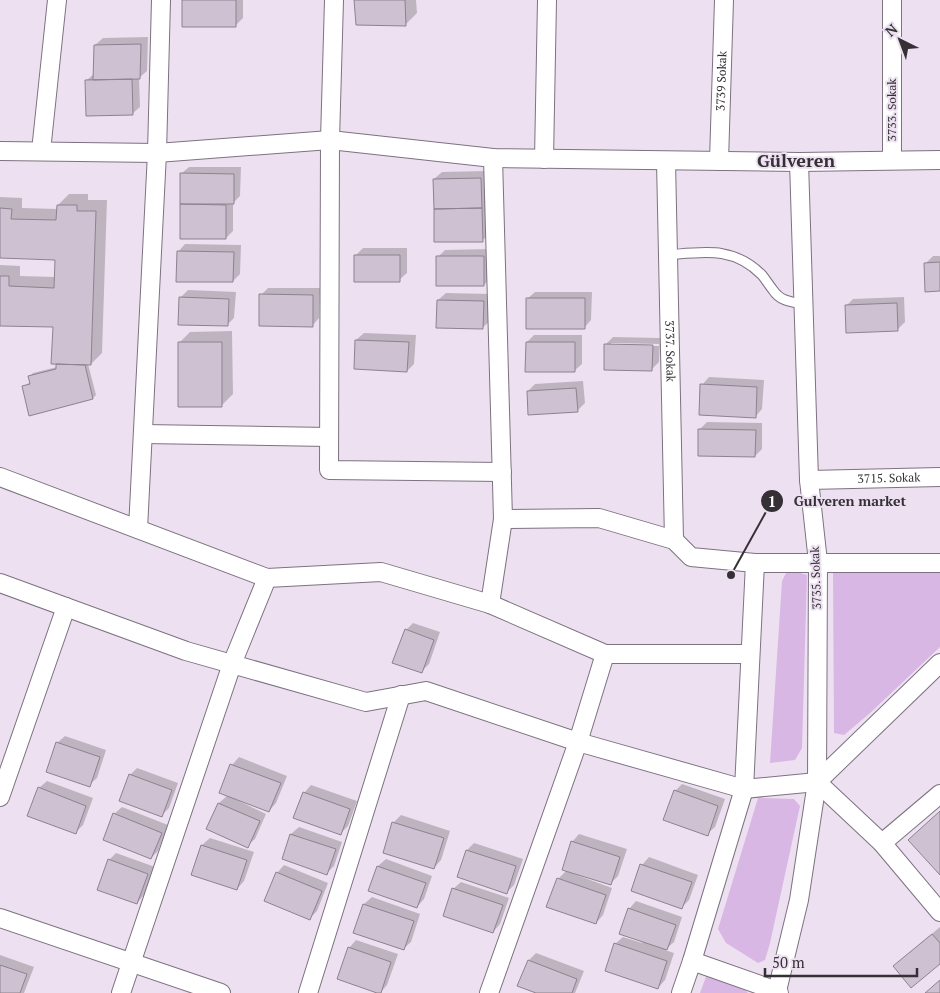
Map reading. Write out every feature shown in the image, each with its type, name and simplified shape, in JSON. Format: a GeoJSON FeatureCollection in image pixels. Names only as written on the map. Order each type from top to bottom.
{"type":"FeatureCollection","features":[{"type":"Feature","properties":{"kind":"street"},"geometry":{"type":"LineString","coordinates":[[41,151],[56,0]]}},
{"type":"Feature","properties":{"kind":"street"},"geometry":{"type":"LineString","coordinates":[[138,529],[157,153],[161,0]]}},
{"type":"Feature","properties":{"kind":"street"},"geometry":{"type":"LineString","coordinates":[[334,0],[330,140],[329,470],[502,472]]}},
{"type":"Feature","properties":{"kind":"street"},"geometry":{"type":"LineString","coordinates":[[544,159],[547,0]]}},
{"type":"Feature","properties":{"kind":"street","name":"3739 Sokak"},"geometry":{"type":"LineString","coordinates":[[719,161],[724,0]]}},
{"type":"Feature","properties":{"kind":"street","name":"3733. Sokak"},"geometry":{"type":"LineString","coordinates":[[892,0],[892,160]]}},
{"type":"Feature","properties":{"kind":"street"},"geometry":{"type":"LineString","coordinates":[[0,151],[157,153],[330,140],[493,158],[799,162],[940,160]]}},
{"type":"Feature","properties":{"kind":"street"},"geometry":{"type":"LineString","coordinates":[[490,604],[503,519],[493,158]]}},
{"type":"Feature","properties":{"kind":"street","name":"3737. Sokak"},"geometry":{"type":"LineString","coordinates":[[666,161],[674,540]]}},
{"type":"Feature","properties":{"kind":"street","name":"3735. Sokak"},"geometry":{"type":"LineString","coordinates":[[778,992],[799,900],[817,782],[818,562],[809,480],[799,162]]}},
{"type":"Feature","properties":{"kind":"street"},"geometry":{"type":"LineString","coordinates":[[143,434],[329,437]]}},
{"type":"Feature","properties":{"kind":"street"},"geometry":{"type":"LineString","coordinates":[[0,477],[267,578],[381,572],[490,604],[605,654],[750,654]]}},
{"type":"Feature","properties":{"kind":"street","name":"3715. Sokak"},"geometry":{"type":"LineString","coordinates":[[809,480],[940,477]]}},
{"type":"Feature","properties":{"kind":"street"},"geometry":{"type":"LineString","coordinates":[[503,519],[599,518],[674,540],[691,557],[755,563],[940,563]]}},
{"type":"Feature","properties":{"kind":"street"},"geometry":{"type":"LineString","coordinates":[[681,993],[744,789],[755,563]]}},
{"type":"Feature","properties":{"kind":"street"},"geometry":{"type":"LineString","coordinates":[[121,993],[232,664],[267,578]]}},
{"type":"Feature","properties":{"kind":"street"},"geometry":{"type":"LineString","coordinates":[[0,583],[186,651],[366,702],[426,690],[578,742],[744,789],[817,782],[940,663]]}},
{"type":"Feature","properties":{"kind":"street"},"geometry":{"type":"LineString","coordinates":[[0,797],[66,607]]}},
{"type":"Feature","properties":{"kind":"street"},"geometry":{"type":"LineString","coordinates":[[489,993],[578,742],[605,654]]}},
{"type":"Feature","properties":{"kind":"street"},"geometry":{"type":"LineString","coordinates":[[308,993],[402,695]]}},
{"type":"Feature","properties":{"kind":"street"},"geometry":{"type":"LineString","coordinates":[[817,782],[882,843],[940,912]]}},
{"type":"Feature","properties":{"kind":"street"},"geometry":{"type":"LineString","coordinates":[[882,843],[940,794]]}},
{"type":"Feature","properties":{"kind":"street"},"geometry":{"type":"LineString","coordinates":[[0,918],[221,993]]}},
{"type":"Feature","properties":{"kind":"street"},"geometry":{"type":"LineString","coordinates":[[692,961],[778,992]]}},
{"type":"Feature","properties":{"kind":"lane"},"geometry":{"type":"LineString","coordinates":[[668,256],[706,252],[719,252],[730,255],[752,266],[782,299],[788,302],[803,304]]}},
{"type":"Feature","properties":{"kind":"shaded area"},"geometry":{"type":"Polygon","coordinates":[[[793,571],[807,575],[802,748],[795,760],[770,763],[782,581],[786,573],[793,571]]]}},
{"type":"Feature","properties":{"kind":"shaded area"},"geometry":{"type":"Polygon","coordinates":[[[940,571],[940,647],[844,735],[834,733],[833,572],[940,571]]]}},
{"type":"Feature","properties":{"kind":"shaded area"},"geometry":{"type":"Polygon","coordinates":[[[758,798],[794,799],[800,806],[770,943],[765,960],[758,963],[726,943],[718,929],[758,798]]]}},
{"type":"Feature","properties":{"kind":"shaded area"},"geometry":{"type":"Polygon","coordinates":[[[707,974],[745,990],[748,993],[700,993],[707,974]]]}},
{"type":"Feature","properties":{"kind":"building"},"geometry":{"type":"Polygon","coordinates":[[[182,0],[236,0],[236,27],[182,27],[182,0]]]}},
{"type":"Feature","properties":{"kind":"building"},"geometry":{"type":"Polygon","coordinates":[[[354,0],[405,0],[406,26],[356,25],[354,0]]]}},
{"type":"Feature","properties":{"kind":"building"},"geometry":{"type":"Polygon","coordinates":[[[141,44],[140,79],[93,80],[94,45],[141,44]]]}},
{"type":"Feature","properties":{"kind":"building"},"geometry":{"type":"Polygon","coordinates":[[[132,79],[133,115],[86,116],[85,80],[132,79]]]}},
{"type":"Feature","properties":{"kind":"building"},"geometry":{"type":"Polygon","coordinates":[[[180,173],[234,174],[234,204],[180,204],[180,173]]]}},
{"type":"Feature","properties":{"kind":"building"},"geometry":{"type":"Polygon","coordinates":[[[481,178],[482,208],[434,209],[433,179],[481,178]]]}},
{"type":"Feature","properties":{"kind":"building"},"geometry":{"type":"Polygon","coordinates":[[[180,204],[226,205],[226,239],[180,239],[180,204]]]}},
{"type":"Feature","properties":{"kind":"building"},"geometry":{"type":"Polygon","coordinates":[[[57,205],[77,205],[77,211],[96,211],[91,365],[51,364],[53,327],[0,326],[0,276],[9,276],[9,286],[54,288],[55,260],[0,258],[0,208],[12,209],[11,219],[56,220],[57,205]]]}},
{"type":"Feature","properties":{"kind":"building"},"geometry":{"type":"Polygon","coordinates":[[[482,208],[483,242],[434,242],[434,209],[482,208]]]}},
{"type":"Feature","properties":{"kind":"building"},"geometry":{"type":"Polygon","coordinates":[[[177,251],[234,252],[233,282],[176,282],[177,251]]]}},
{"type":"Feature","properties":{"kind":"building"},"geometry":{"type":"Polygon","coordinates":[[[354,255],[400,255],[400,282],[354,282],[354,255]]]}},
{"type":"Feature","properties":{"kind":"building"},"geometry":{"type":"Polygon","coordinates":[[[436,256],[484,256],[484,286],[436,286],[436,256]]]}},
{"type":"Feature","properties":{"kind":"building"},"geometry":{"type":"Polygon","coordinates":[[[940,262],[940,291],[925,292],[924,263],[940,262]]]}},
{"type":"Feature","properties":{"kind":"building"},"geometry":{"type":"Polygon","coordinates":[[[259,294],[313,295],[313,327],[259,326],[259,294]]]}},
{"type":"Feature","properties":{"kind":"building"},"geometry":{"type":"Polygon","coordinates":[[[179,297],[229,299],[228,326],[178,325],[179,297]]]}},
{"type":"Feature","properties":{"kind":"building"},"geometry":{"type":"Polygon","coordinates":[[[526,298],[585,298],[585,329],[526,329],[526,298]]]}},
{"type":"Feature","properties":{"kind":"building"},"geometry":{"type":"Polygon","coordinates":[[[437,300],[484,301],[483,329],[436,328],[437,300]]]}},
{"type":"Feature","properties":{"kind":"building"},"geometry":{"type":"Polygon","coordinates":[[[897,303],[898,331],[846,333],[845,305],[897,303]]]}},
{"type":"Feature","properties":{"kind":"building"},"geometry":{"type":"Polygon","coordinates":[[[355,340],[409,342],[407,372],[354,369],[355,340]]]}},
{"type":"Feature","properties":{"kind":"building"},"geometry":{"type":"Polygon","coordinates":[[[178,342],[222,342],[222,407],[178,407],[178,342]]]}},
{"type":"Feature","properties":{"kind":"building"},"geometry":{"type":"Polygon","coordinates":[[[526,342],[575,342],[575,372],[525,372],[526,342]]]}},
{"type":"Feature","properties":{"kind":"building"},"geometry":{"type":"Polygon","coordinates":[[[604,344],[653,345],[652,371],[604,370],[604,344]]]}},
{"type":"Feature","properties":{"kind":"building"},"geometry":{"type":"Polygon","coordinates":[[[56,364],[85,365],[93,399],[29,416],[22,386],[30,384],[28,376],[56,369],[56,364]]]}},
{"type":"Feature","properties":{"kind":"building"},"geometry":{"type":"Polygon","coordinates":[[[700,384],[757,387],[756,418],[699,415],[700,384]]]}},
{"type":"Feature","properties":{"kind":"building"},"geometry":{"type":"Polygon","coordinates":[[[576,388],[578,412],[528,415],[527,391],[576,388]]]}},
{"type":"Feature","properties":{"kind":"building"},"geometry":{"type":"Polygon","coordinates":[[[698,429],[756,430],[755,457],[698,456],[698,429]]]}},
{"type":"Feature","properties":{"kind":"building"},"geometry":{"type":"Polygon","coordinates":[[[405,629],[434,640],[422,673],[392,663],[405,629]]]}},
{"type":"Feature","properties":{"kind":"building"},"geometry":{"type":"Polygon","coordinates":[[[56,742],[100,757],[90,787],[46,772],[56,742]]]}},
{"type":"Feature","properties":{"kind":"building"},"geometry":{"type":"Polygon","coordinates":[[[230,764],[281,783],[269,812],[219,793],[230,764]]]}},
{"type":"Feature","properties":{"kind":"building"},"geometry":{"type":"Polygon","coordinates":[[[129,774],[172,790],[162,817],[119,801],[129,774]]]}},
{"type":"Feature","properties":{"kind":"building"},"geometry":{"type":"Polygon","coordinates":[[[38,787],[86,806],[76,834],[27,816],[38,787]]]}},
{"type":"Feature","properties":{"kind":"building"},"geometry":{"type":"Polygon","coordinates":[[[674,790],[718,806],[708,836],[663,820],[674,790]]]}},
{"type":"Feature","properties":{"kind":"building"},"geometry":{"type":"Polygon","coordinates":[[[303,792],[350,809],[341,835],[293,818],[303,792]]]}},
{"type":"Feature","properties":{"kind":"building"},"geometry":{"type":"Polygon","coordinates":[[[218,803],[260,821],[248,848],[206,829],[218,803]]]}},
{"type":"Feature","properties":{"kind":"building"},"geometry":{"type":"Polygon","coordinates":[[[940,811],[940,875],[908,840],[940,811]]]}},
{"type":"Feature","properties":{"kind":"building"},"geometry":{"type":"Polygon","coordinates":[[[113,813],[162,833],[151,859],[103,840],[113,813]]]}},
{"type":"Feature","properties":{"kind":"building"},"geometry":{"type":"Polygon","coordinates":[[[392,822],[444,838],[434,869],[383,853],[392,822]]]}},
{"type":"Feature","properties":{"kind":"building"},"geometry":{"type":"Polygon","coordinates":[[[290,834],[336,849],[327,875],[282,859],[290,834]]]}},
{"type":"Feature","properties":{"kind":"building"},"geometry":{"type":"Polygon","coordinates":[[[571,841],[620,857],[611,885],[562,870],[571,841]]]}},
{"type":"Feature","properties":{"kind":"building"},"geometry":{"type":"Polygon","coordinates":[[[201,845],[247,860],[237,890],[191,875],[201,845]]]}},
{"type":"Feature","properties":{"kind":"building"},"geometry":{"type":"Polygon","coordinates":[[[466,850],[516,866],[507,894],[457,877],[466,850]]]}},
{"type":"Feature","properties":{"kind":"building"},"geometry":{"type":"Polygon","coordinates":[[[108,859],[148,874],[137,904],[97,890],[108,859]]]}},
{"type":"Feature","properties":{"kind":"building"},"geometry":{"type":"Polygon","coordinates":[[[640,864],[692,882],[682,909],[631,891],[640,864]]]}},
{"type":"Feature","properties":{"kind":"building"},"geometry":{"type":"Polygon","coordinates":[[[377,866],[426,883],[417,908],[368,891],[377,866]]]}},
{"type":"Feature","properties":{"kind":"building"},"geometry":{"type":"Polygon","coordinates":[[[276,872],[322,891],[310,920],[264,901],[276,872]]]}},
{"type":"Feature","properties":{"kind":"building"},"geometry":{"type":"Polygon","coordinates":[[[557,878],[606,895],[596,924],[546,907],[557,878]]]}},
{"type":"Feature","properties":{"kind":"building"},"geometry":{"type":"Polygon","coordinates":[[[452,888],[503,905],[493,933],[443,916],[452,888]]]}},
{"type":"Feature","properties":{"kind":"building"},"geometry":{"type":"Polygon","coordinates":[[[363,904],[414,921],[404,950],[353,933],[363,904]]]}},
{"type":"Feature","properties":{"kind":"building"},"geometry":{"type":"Polygon","coordinates":[[[628,908],[676,925],[667,950],[619,934],[628,908]]]}},
{"type":"Feature","properties":{"kind":"building"},"geometry":{"type":"Polygon","coordinates":[[[932,934],[940,943],[940,964],[911,988],[893,966],[932,934]]]}},
{"type":"Feature","properties":{"kind":"building"},"geometry":{"type":"Polygon","coordinates":[[[614,943],[667,961],[658,989],[605,971],[614,943]]]}},
{"type":"Feature","properties":{"kind":"building"},"geometry":{"type":"Polygon","coordinates":[[[348,947],[391,962],[381,993],[337,979],[348,947]]]}},
{"type":"Feature","properties":{"kind":"building"},"geometry":{"type":"Polygon","coordinates":[[[528,960],[577,979],[572,993],[536,993],[517,986],[528,960]]]}},
{"type":"Feature","properties":{"kind":"building"},"geometry":{"type":"Polygon","coordinates":[[[0,965],[27,974],[20,993],[0,993],[0,965]]]}},
{"type":"Feature","properties":{"kind":"building"},"geometry":{"type":"Polygon","coordinates":[[[940,980],[940,993],[925,993],[940,980]]]}},
{"type":"Feature","properties":{"kind":"place","name":"Gulveren market"},"geometry":{"type":"Point","coordinates":[731,575]}},
{"type":"Feature","properties":{"kind":"district","name":"Gülveren"},"geometry":{"type":"Point","coordinates":[796,161]}}]}
